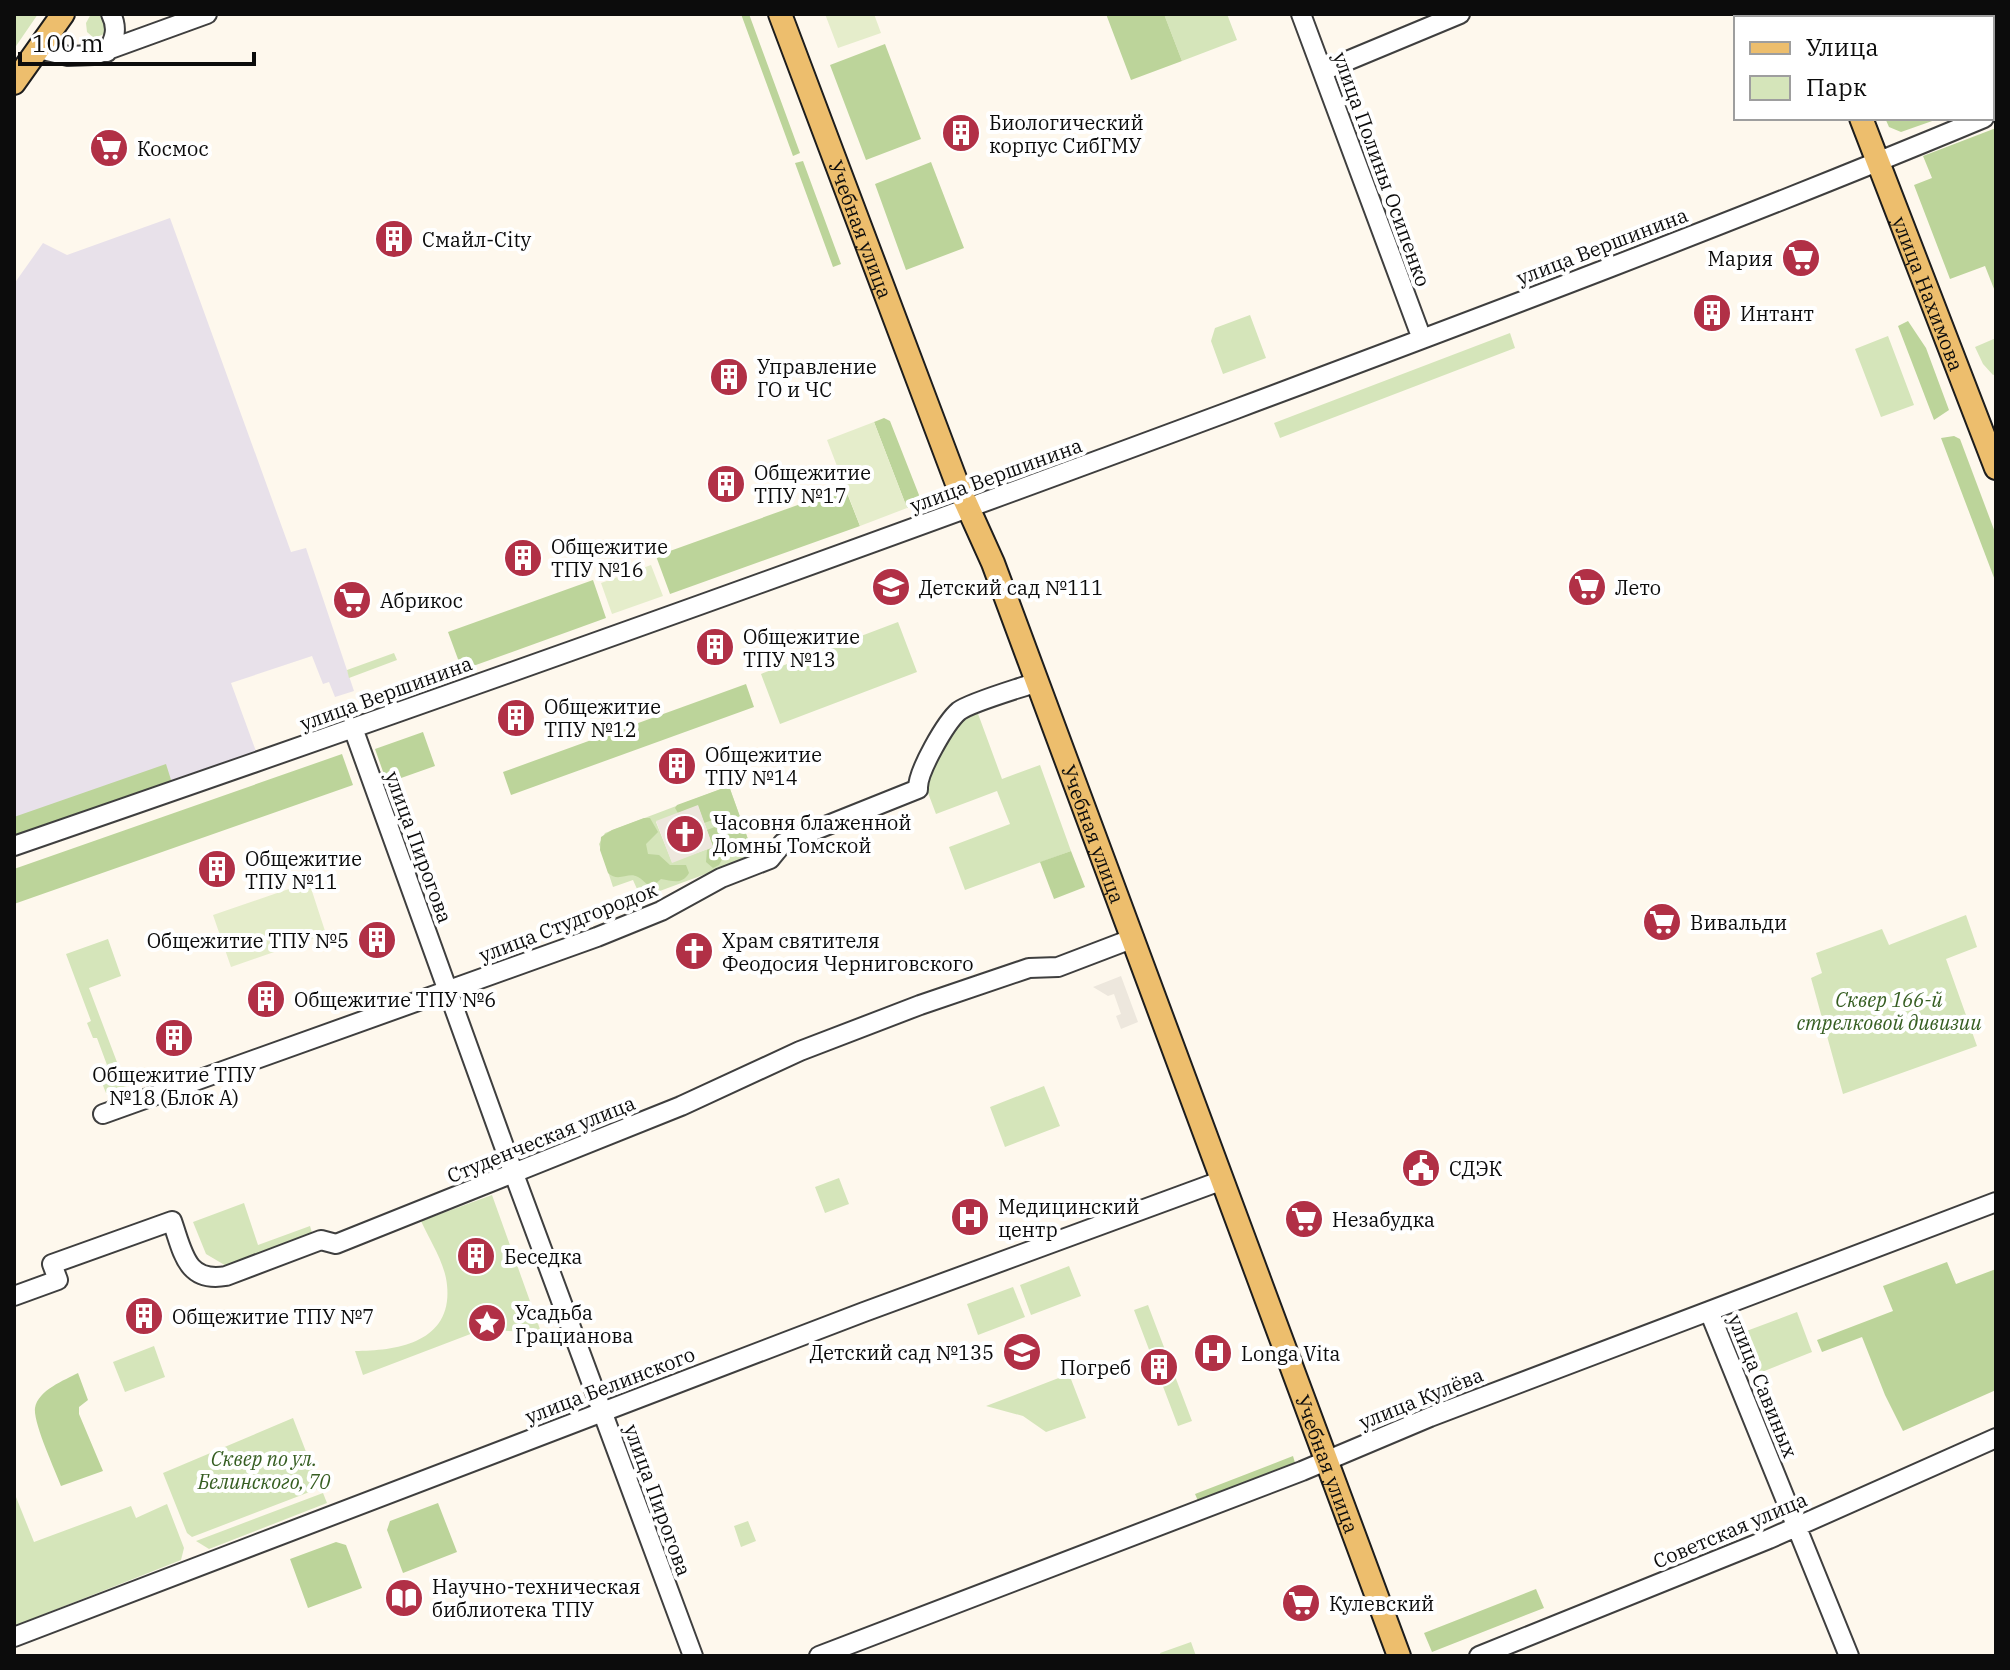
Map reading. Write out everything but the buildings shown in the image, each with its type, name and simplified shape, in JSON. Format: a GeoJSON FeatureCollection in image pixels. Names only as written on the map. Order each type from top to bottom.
{"type":"FeatureCollection","features":[{"type":"Feature","properties":{"kind":"main road"},"geometry":{"type":"LineString","coordinates":[[14,83],[63,14]]}},
{"type":"Feature","properties":{"kind":"main road","name":"Учебная улица"},"geometry":{"type":"LineString","coordinates":[[780,14],[951,467],[993,563],[1399,1656]]}},
{"type":"Feature","properties":{"kind":"main road","name":"улица Нахимова"},"geometry":{"type":"LineString","coordinates":[[1862,120],[1996,468]]}},
{"type":"Feature","properties":{"kind":"street"},"geometry":{"type":"LineString","coordinates":[[107,52],[114,40],[111,14]]}},
{"type":"Feature","properties":{"kind":"street"},"geometry":{"type":"LineString","coordinates":[[39,49],[80,57],[107,52],[207,14]]}},
{"type":"Feature","properties":{"kind":"street","name":"улица Полины Осипенко"},"geometry":{"type":"LineString","coordinates":[[1301,14],[1422,339]]}},
{"type":"Feature","properties":{"kind":"street"},"geometry":{"type":"LineString","coordinates":[[1323,71],[1460,14]]}},
{"type":"Feature","properties":{"kind":"street","name":"улица Вершинина"},"geometry":{"type":"LineString","coordinates":[[14,846],[969,509],[1422,339],[1979,120]]}},
{"type":"Feature","properties":{"kind":"street","name":"улица Студгородок"},"geometry":{"type":"LineString","coordinates":[[103,1114],[597,937],[661,911],[721,878],[770,859],[783,843],[918,789],[918,778],[932,749],[959,711],[1037,682]]}},
{"type":"Feature","properties":{"kind":"street","name":"улица Пирогова"},"geometry":{"type":"LineString","coordinates":[[353,728],[693,1656]]}},
{"type":"Feature","properties":{"kind":"street","name":"Студенческая улица"},"geometry":{"type":"LineString","coordinates":[[14,1296],[58,1280],[52,1264],[172,1221],[189,1267],[210,1279],[226,1276],[321,1240],[336,1244],[690,1102],[800,1051],[1029,968],[1058,967],[1134,938]]}},
{"type":"Feature","properties":{"kind":"street","name":"улица Белинского"},"geometry":{"type":"LineString","coordinates":[[14,1637],[602,1412],[1223,1180]]}},
{"type":"Feature","properties":{"kind":"street","name":"улица Кулёва"},"geometry":{"type":"LineString","coordinates":[[819,1656],[1430,1417],[1996,1202]]}},
{"type":"Feature","properties":{"kind":"street","name":"улица Савиных"},"geometry":{"type":"LineString","coordinates":[[1709,1311],[1849,1656]]}},
{"type":"Feature","properties":{"kind":"street","name":"Советская улица"},"geometry":{"type":"LineString","coordinates":[[1479,1656],[1796,1527],[1996,1438]]}},
{"type":"Feature","properties":{"kind":"shaded area"},"geometry":{"type":"Polygon","coordinates":[[[170,218],[291,552],[306,548],[354,691],[335,697],[329,682],[323,684],[312,656],[231,683],[257,754],[14,837],[14,284],[43,243],[67,255],[170,218]]]}},
{"type":"Feature","properties":{"kind":"shaded area"},"geometry":{"type":"Polygon","coordinates":[[[698,805],[713,847],[672,863],[656,821],[698,805]],[[686,823],[677,826],[674,833],[677,842],[684,845],[693,842],[696,836],[693,826],[686,823]]]}},
{"type":"Feature","properties":{"kind":"shaded area"},"geometry":{"type":"Polygon","coordinates":[[[1121,976],[1138,1022],[1121,1029],[1116,1016],[1121,1014],[1114,994],[1108,996],[1093,987],[1121,976]]]}},
{"type":"Feature","properties":{"kind":"green space"},"geometry":{"type":"Polygon","coordinates":[[[14,14],[38,14],[14,49],[14,14]]]}},
{"type":"Feature","properties":{"kind":"green space"},"geometry":{"type":"Polygon","coordinates":[[[91,14],[105,14],[107,33],[94,38],[87,32],[86,23],[91,14]]]}},
{"type":"Feature","properties":{"kind":"green space"},"geometry":{"type":"Polygon","coordinates":[[[741,14],[749,14],[800,153],[793,156],[741,14]]]}},
{"type":"Feature","properties":{"kind":"green space"},"geometry":{"type":"Polygon","coordinates":[[[825,14],[874,14],[881,33],[838,48],[825,14]]]}},
{"type":"Feature","properties":{"kind":"green space"},"geometry":{"type":"Polygon","coordinates":[[[1106,14],[1164,14],[1182,61],[1131,80],[1106,14]]]}},
{"type":"Feature","properties":{"kind":"green space"},"geometry":{"type":"Polygon","coordinates":[[[1164,14],[1227,14],[1237,40],[1182,61],[1164,14]]]}},
{"type":"Feature","properties":{"kind":"green space"},"geometry":{"type":"Polygon","coordinates":[[[1996,14],[1996,96],[1994,16],[1894,16],[1996,14]]]}},
{"type":"Feature","properties":{"kind":"green space"},"geometry":{"type":"Polygon","coordinates":[[[885,44],[921,139],[866,160],[830,65],[885,44]]]}},
{"type":"Feature","properties":{"kind":"green space"},"geometry":{"type":"Polygon","coordinates":[[[1886,120],[1935,120],[1901,132],[1889,127],[1886,120]]]}},
{"type":"Feature","properties":{"kind":"green space"},"geometry":{"type":"Polygon","coordinates":[[[1996,128],[1996,294],[1985,266],[1950,279],[1914,185],[1932,178],[1923,156],[1996,128]]]}},
{"type":"Feature","properties":{"kind":"green space"},"geometry":{"type":"Polygon","coordinates":[[[803,161],[841,264],[833,267],[795,163],[803,161]]]}},
{"type":"Feature","properties":{"kind":"green space"},"geometry":{"type":"Polygon","coordinates":[[[931,162],[964,248],[906,270],[875,184],[931,162]]]}},
{"type":"Feature","properties":{"kind":"green space"},"geometry":{"type":"Polygon","coordinates":[[[1250,315],[1266,358],[1223,374],[1211,341],[1215,328],[1250,315]]]}},
{"type":"Feature","properties":{"kind":"green space"},"geometry":{"type":"Polygon","coordinates":[[[1908,321],[1926,348],[1949,410],[1934,420],[1898,326],[1908,321]]]}},
{"type":"Feature","properties":{"kind":"green space"},"geometry":{"type":"Polygon","coordinates":[[[1510,333],[1515,348],[1280,438],[1274,423],[1510,333]]]}},
{"type":"Feature","properties":{"kind":"green space"},"geometry":{"type":"Polygon","coordinates":[[[1888,336],[1914,405],[1881,417],[1855,349],[1888,336]]]}},
{"type":"Feature","properties":{"kind":"green space"},"geometry":{"type":"Polygon","coordinates":[[[1996,338],[1996,374],[1993,375],[1983,364],[1975,347],[1996,338]]]}},
{"type":"Feature","properties":{"kind":"green space"},"geometry":{"type":"Polygon","coordinates":[[[884,418],[890,421],[919,495],[917,504],[907,508],[874,422],[884,418]]]}},
{"type":"Feature","properties":{"kind":"green space"},"geometry":{"type":"Polygon","coordinates":[[[874,422],[907,508],[860,526],[827,440],[874,422]]]}},
{"type":"Feature","properties":{"kind":"green space"},"geometry":{"type":"Polygon","coordinates":[[[1954,436],[1960,439],[1996,535],[1996,583],[1941,438],[1954,436]]]}},
{"type":"Feature","properties":{"kind":"green space"},"geometry":{"type":"Polygon","coordinates":[[[845,488],[860,526],[670,594],[656,556],[845,488]]]}},
{"type":"Feature","properties":{"kind":"green space"},"geometry":{"type":"Polygon","coordinates":[[[651,565],[663,596],[612,614],[601,583],[651,565]]]}},
{"type":"Feature","properties":{"kind":"green space"},"geometry":{"type":"Polygon","coordinates":[[[593,580],[606,618],[462,670],[448,632],[593,580]]]}},
{"type":"Feature","properties":{"kind":"green space"},"geometry":{"type":"Polygon","coordinates":[[[898,622],[917,672],[780,724],[761,674],[898,622]]]}},
{"type":"Feature","properties":{"kind":"green space"},"geometry":{"type":"Polygon","coordinates":[[[394,653],[397,660],[349,678],[347,670],[394,653]]]}},
{"type":"Feature","properties":{"kind":"green space"},"geometry":{"type":"Polygon","coordinates":[[[746,684],[754,707],[511,795],[503,772],[746,684]]]}},
{"type":"Feature","properties":{"kind":"green space"},"geometry":{"type":"Polygon","coordinates":[[[977,711],[1002,779],[1040,765],[1071,851],[965,890],[949,847],[1010,824],[997,791],[936,814],[925,785],[926,774],[961,720],[977,711]]]}},
{"type":"Feature","properties":{"kind":"green space"},"geometry":{"type":"Polygon","coordinates":[[[423,732],[435,766],[387,783],[375,749],[423,732]]]}},
{"type":"Feature","properties":{"kind":"green space"},"geometry":{"type":"Polygon","coordinates":[[[342,754],[353,785],[14,904],[14,869],[342,754]]]}},
{"type":"Feature","properties":{"kind":"green space"},"geometry":{"type":"Polygon","coordinates":[[[166,764],[172,783],[14,837],[14,817],[166,764]]]}},
{"type":"Feature","properties":{"kind":"green space"},"geometry":{"type":"Polygon","coordinates":[[[729,786],[754,856],[641,898],[633,880],[613,887],[599,844],[605,833],[729,786]],[[698,806],[656,822],[672,862],[713,847],[698,806]]]}},
{"type":"Feature","properties":{"kind":"green space"},"geometry":{"type":"Polygon","coordinates":[[[729,786],[754,856],[724,856],[713,868],[706,862],[707,850],[713,847],[707,830],[720,825],[718,818],[704,823],[698,806],[678,813],[675,808],[729,786]]]}},
{"type":"Feature","properties":{"kind":"green space"},"geometry":{"type":"Polygon","coordinates":[[[650,818],[658,832],[646,844],[648,854],[659,855],[670,865],[686,865],[689,873],[683,879],[661,879],[654,885],[648,885],[634,876],[616,877],[608,873],[600,850],[601,837],[650,818]]]}},
{"type":"Feature","properties":{"kind":"green space"},"geometry":{"type":"Polygon","coordinates":[[[1071,851],[1085,887],[1054,899],[1040,862],[1071,851]]]}},
{"type":"Feature","properties":{"kind":"green space"},"geometry":{"type":"Polygon","coordinates":[[[309,882],[326,934],[231,967],[213,915],[309,882]]]}},
{"type":"Feature","properties":{"kind":"green space","name":"Сквер 166-й стрелковой дивизии"},"geometry":{"type":"Polygon","coordinates":[[[1966,915],[1977,947],[1946,959],[1977,1046],[1843,1094],[1811,978],[1822,973],[1816,953],[1882,929],[1889,945],[1966,915]]]}},
{"type":"Feature","properties":{"kind":"green space"},"geometry":{"type":"Polygon","coordinates":[[[108,939],[121,976],[89,988],[126,1086],[106,1093],[100,1078],[105,1076],[102,1068],[107,1065],[97,1038],[93,1038],[87,1023],[91,1021],[66,954],[108,939]]]}},
{"type":"Feature","properties":{"kind":"green space"},"geometry":{"type":"Polygon","coordinates":[[[1044,1086],[1060,1126],[1005,1147],[990,1107],[1044,1086]]]}},
{"type":"Feature","properties":{"kind":"green space"},"geometry":{"type":"Polygon","coordinates":[[[839,1178],[849,1204],[825,1213],[815,1187],[839,1178]]]}},
{"type":"Feature","properties":{"kind":"green space"},"geometry":{"type":"Polygon","coordinates":[[[492,1195],[541,1332],[481,1330],[363,1375],[355,1351],[388,1349],[419,1339],[432,1331],[447,1304],[446,1277],[421,1221],[492,1195]]]}},
{"type":"Feature","properties":{"kind":"green space"},"geometry":{"type":"Polygon","coordinates":[[[244,1203],[258,1245],[310,1226],[313,1236],[228,1267],[206,1254],[193,1222],[244,1203]]]}},
{"type":"Feature","properties":{"kind":"green space"},"geometry":{"type":"Polygon","coordinates":[[[1947,1262],[1956,1284],[1996,1269],[1996,1390],[1903,1431],[1862,1337],[1822,1352],[1817,1340],[1893,1311],[1883,1286],[1947,1262]]]}},
{"type":"Feature","properties":{"kind":"green space"},"geometry":{"type":"Polygon","coordinates":[[[1069,1266],[1081,1296],[1031,1315],[1020,1285],[1069,1266]]]}},
{"type":"Feature","properties":{"kind":"green space"},"geometry":{"type":"Polygon","coordinates":[[[1013,1287],[1025,1317],[978,1335],[967,1304],[1013,1287]]]}},
{"type":"Feature","properties":{"kind":"green space","name":"Погреб"},"geometry":{"type":"Polygon","coordinates":[[[1148,1305],[1192,1421],[1178,1426],[1134,1310],[1148,1305]]]}},
{"type":"Feature","properties":{"kind":"green space"},"geometry":{"type":"Polygon","coordinates":[[[1797,1312],[1812,1352],[1757,1374],[1741,1333],[1797,1312]]]}},
{"type":"Feature","properties":{"kind":"green space"},"geometry":{"type":"Polygon","coordinates":[[[154,1346],[165,1377],[125,1392],[113,1362],[154,1346]]]}},
{"type":"Feature","properties":{"kind":"green space"},"geometry":{"type":"Polygon","coordinates":[[[78,1373],[88,1400],[79,1407],[79,1414],[103,1471],[61,1486],[41,1435],[35,1408],[46,1391],[78,1373]]]}},
{"type":"Feature","properties":{"kind":"green space"},"geometry":{"type":"Polygon","coordinates":[[[1069,1374],[1086,1418],[1046,1432],[1023,1416],[986,1406],[1069,1374]]]}},
{"type":"Feature","properties":{"kind":"green space","name":"Сквер по ул. Белинского, 70"},"geometry":{"type":"Polygon","coordinates":[[[293,1418],[320,1488],[192,1537],[187,1533],[163,1473],[293,1418]]]}},
{"type":"Feature","properties":{"kind":"green space"},"geometry":{"type":"Polygon","coordinates":[[[1293,1456],[1296,1466],[1199,1503],[1195,1494],[1293,1456]]]}},
{"type":"Feature","properties":{"kind":"green space"},"geometry":{"type":"Polygon","coordinates":[[[14,1492],[34,1542],[131,1506],[136,1518],[167,1504],[184,1548],[181,1560],[14,1626],[14,1492]]]}},
{"type":"Feature","properties":{"kind":"green space"},"geometry":{"type":"Polygon","coordinates":[[[323,1493],[327,1503],[209,1549],[196,1541],[323,1493]]]}},
{"type":"Feature","properties":{"kind":"green space"},"geometry":{"type":"Polygon","coordinates":[[[438,1503],[457,1552],[403,1573],[387,1530],[390,1521],[438,1503]]]}},
{"type":"Feature","properties":{"kind":"green space"},"geometry":{"type":"Polygon","coordinates":[[[748,1521],[756,1541],[741,1547],[734,1526],[748,1521]]]}},
{"type":"Feature","properties":{"kind":"green space"},"geometry":{"type":"Polygon","coordinates":[[[336,1542],[346,1545],[362,1588],[308,1608],[290,1559],[336,1542]]]}},
{"type":"Feature","properties":{"kind":"green space"},"geometry":{"type":"Polygon","coordinates":[[[1536,1589],[1544,1608],[1432,1652],[1424,1633],[1536,1589]]]}},
{"type":"Feature","properties":{"kind":"green space"},"geometry":{"type":"Polygon","coordinates":[[[1191,1642],[1196,1656],[1161,1656],[1160,1653],[1191,1642]]]}},
{"type":"Feature","properties":{"kind":"place","name":"Биологический корпус СибГМУ"},"geometry":{"type":"Point","coordinates":[961,133]}},
{"type":"Feature","properties":{"kind":"place","name":"Космос"},"geometry":{"type":"Point","coordinates":[109,148]}},
{"type":"Feature","properties":{"kind":"place","name":"Смайл-City"},"geometry":{"type":"Point","coordinates":[394,239]}},
{"type":"Feature","properties":{"kind":"place","name":"Мария"},"geometry":{"type":"Point","coordinates":[1801,258]}},
{"type":"Feature","properties":{"kind":"place","name":"Интант"},"geometry":{"type":"Point","coordinates":[1712,313]}},
{"type":"Feature","properties":{"kind":"place","name":"Управление ГО и ЧС"},"geometry":{"type":"Point","coordinates":[729,377]}},
{"type":"Feature","properties":{"kind":"place","name":"Общежитие ТПУ №17"},"geometry":{"type":"Point","coordinates":[726,484]}},
{"type":"Feature","properties":{"kind":"place","name":"Общежитие ТПУ №16"},"geometry":{"type":"Point","coordinates":[523,558]}},
{"type":"Feature","properties":{"kind":"place","name":"Детский сад №111"},"geometry":{"type":"Point","coordinates":[891,587]}},
{"type":"Feature","properties":{"kind":"place","name":"Лето"},"geometry":{"type":"Point","coordinates":[1587,587]}},
{"type":"Feature","properties":{"kind":"place","name":"Абрикос"},"geometry":{"type":"Point","coordinates":[352,600]}},
{"type":"Feature","properties":{"kind":"place","name":"Общежитие ТПУ №13"},"geometry":{"type":"Point","coordinates":[715,647]}},
{"type":"Feature","properties":{"kind":"place","name":"Общежитие ТПУ №12"},"geometry":{"type":"Point","coordinates":[516,718]}},
{"type":"Feature","properties":{"kind":"place","name":"Общежитие ТПУ №14"},"geometry":{"type":"Point","coordinates":[677,766]}},
{"type":"Feature","properties":{"kind":"place","name":"Часовня блаженной Домны Томской"},"geometry":{"type":"Point","coordinates":[685,834]}},
{"type":"Feature","properties":{"kind":"place","name":"Общежитие ТПУ №11"},"geometry":{"type":"Point","coordinates":[217,869]}},
{"type":"Feature","properties":{"kind":"place","name":"Вивальди"},"geometry":{"type":"Point","coordinates":[1662,922]}},
{"type":"Feature","properties":{"kind":"place","name":"Общежитие ТПУ №5"},"geometry":{"type":"Point","coordinates":[377,940]}},
{"type":"Feature","properties":{"kind":"place","name":"Храм святителя Феодосия Черниговского"},"geometry":{"type":"Point","coordinates":[694,951]}},
{"type":"Feature","properties":{"kind":"place","name":"Общежитие ТПУ №6"},"geometry":{"type":"Point","coordinates":[266,999]}},
{"type":"Feature","properties":{"kind":"place","name":"Общежитие ТПУ №18 (Блок А)"},"geometry":{"type":"Point","coordinates":[174,1038]}},
{"type":"Feature","properties":{"kind":"place","name":"СДЭК"},"geometry":{"type":"Point","coordinates":[1421,1168]}},
{"type":"Feature","properties":{"kind":"place","name":"Медицинский центр"},"geometry":{"type":"Point","coordinates":[970,1217]}},
{"type":"Feature","properties":{"kind":"place","name":"Незабудка"},"geometry":{"type":"Point","coordinates":[1304,1219]}},
{"type":"Feature","properties":{"kind":"place","name":"Беседка"},"geometry":{"type":"Point","coordinates":[476,1256]}},
{"type":"Feature","properties":{"kind":"place","name":"Общежитие ТПУ №7"},"geometry":{"type":"Point","coordinates":[144,1316]}},
{"type":"Feature","properties":{"kind":"place","name":"Усадьба Грацианова"},"geometry":{"type":"Point","coordinates":[487,1323]}},
{"type":"Feature","properties":{"kind":"place","name":"Детский сад №135"},"geometry":{"type":"Point","coordinates":[1022,1352]}},
{"type":"Feature","properties":{"kind":"place","name":"Longa Vita"},"geometry":{"type":"Point","coordinates":[1213,1353]}},
{"type":"Feature","properties":{"kind":"place","name":"Погреб"},"geometry":{"type":"Point","coordinates":[1159,1367]}},
{"type":"Feature","properties":{"kind":"place","name":"Научно-техническая библиотека ТПУ"},"geometry":{"type":"Point","coordinates":[404,1598]}},
{"type":"Feature","properties":{"kind":"place","name":"Кулевский"},"geometry":{"type":"Point","coordinates":[1301,1603]}}]}
